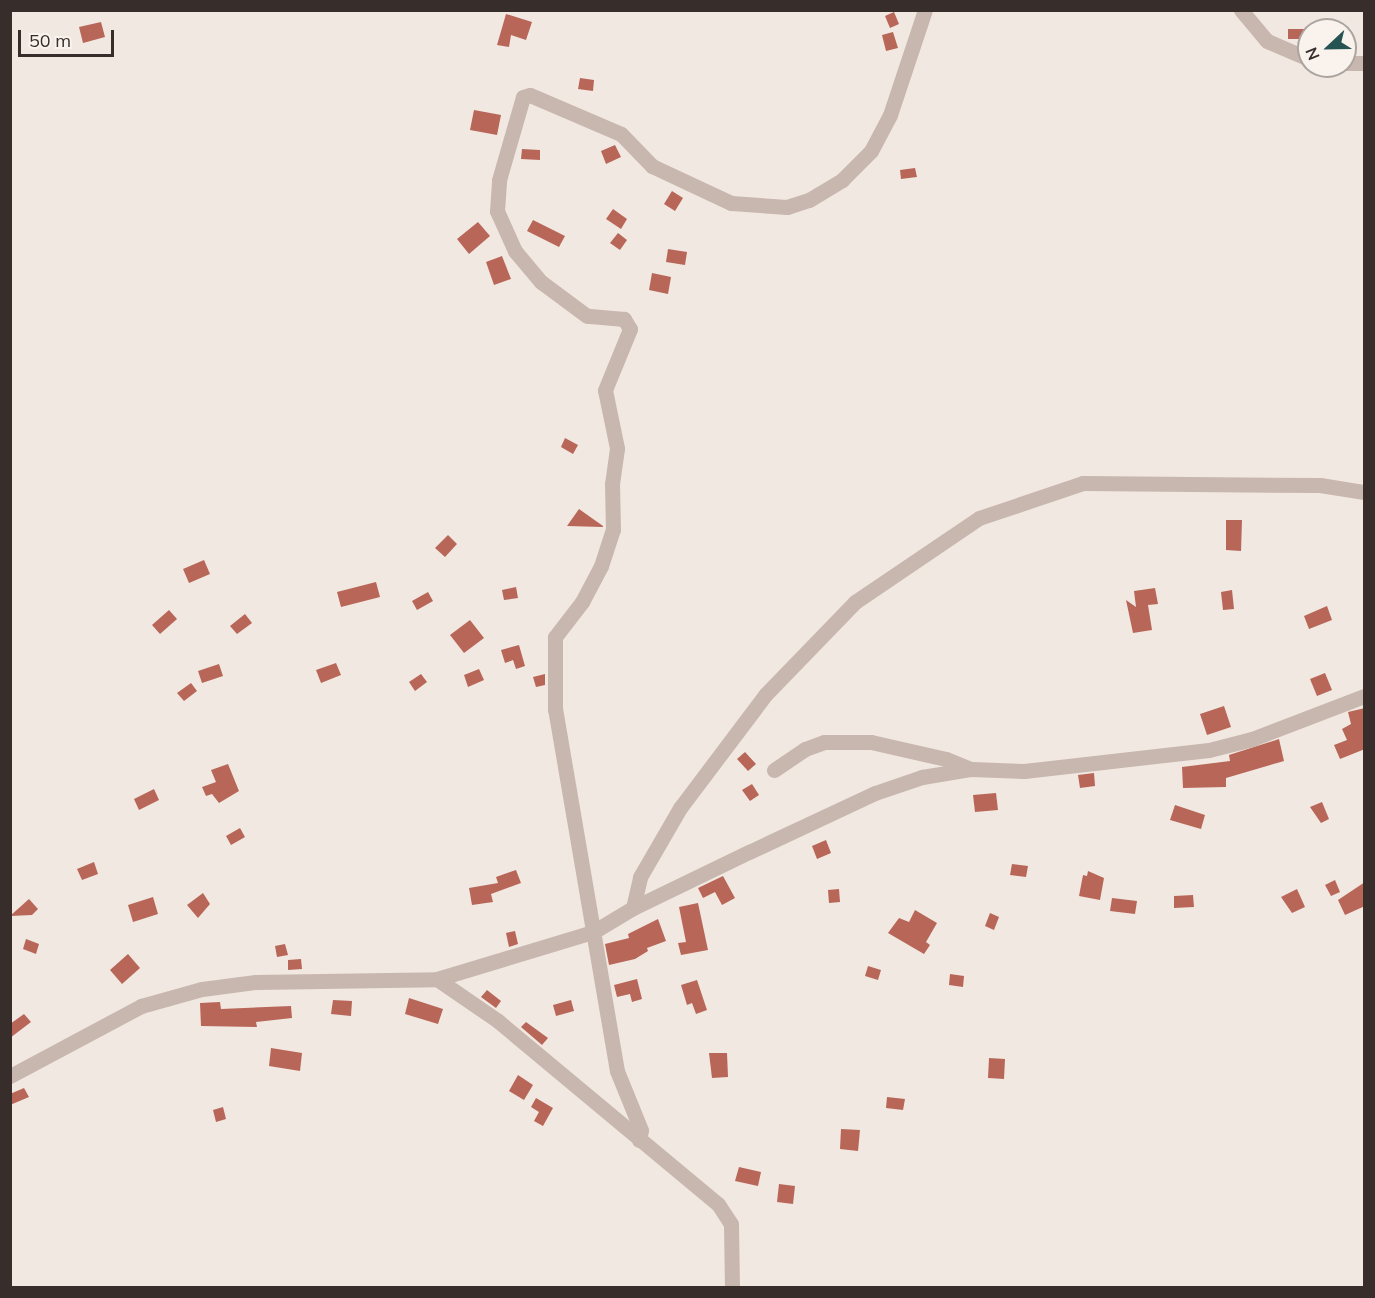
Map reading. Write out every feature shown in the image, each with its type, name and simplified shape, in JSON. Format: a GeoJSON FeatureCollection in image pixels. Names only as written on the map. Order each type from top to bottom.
{"type":"FeatureCollection","features":[{"type":"Feature","properties":{"kind":"street"},"geometry":{"type":"LineString","coordinates":[[639,1140],[641,1130],[617,1071],[555,710],[555,637],[582,602],[601,567],[613,530],[612,484],[617,448],[605,390],[630,329],[624,320],[587,316],[541,282],[515,251],[497,211],[499,180],[523,97],[530,95],[621,134],[652,166],[709,195],[742,205],[786,207],[809,200],[842,180],[872,151],[890,115],[925,10]]}},
{"type":"Feature","properties":{"kind":"street"},"geometry":{"type":"LineString","coordinates":[[1241,10],[1267,41],[1297,54]]}},
{"type":"Feature","properties":{"kind":"street"},"geometry":{"type":"LineString","coordinates":[[633,908],[640,877],[680,808],[766,694],[855,602],[979,518],[1083,483],[1320,485],[1365,492]]}},
{"type":"Feature","properties":{"kind":"street"},"geometry":{"type":"LineString","coordinates":[[10,1076],[141,1006],[202,989],[256,982],[437,979],[592,932],[633,908],[875,793],[922,777],[971,769],[1024,771],[1209,750],[1251,739],[1365,696]]}},
{"type":"Feature","properties":{"kind":"street"},"geometry":{"type":"LineString","coordinates":[[774,770],[805,749],[824,742],[871,742],[946,759],[971,769]]}},
{"type":"Feature","properties":{"kind":"street"},"geometry":{"type":"LineString","coordinates":[[437,979],[498,1021],[718,1204],[731,1224],[732,1287]]}},
{"type":"Feature","properties":{"kind":"building"},"geometry":{"type":"Polygon","coordinates":[[[894,12],[899,24],[890,28],[885,16],[894,12]]]}},
{"type":"Feature","properties":{"kind":"building"},"geometry":{"type":"Polygon","coordinates":[[[506,14],[532,22],[526,40],[511,35],[509,47],[497,45],[506,14]]]}},
{"type":"Feature","properties":{"kind":"building"},"geometry":{"type":"Polygon","coordinates":[[[101,22],[105,37],[83,43],[79,27],[101,22]]]}},
{"type":"Feature","properties":{"kind":"building"},"geometry":{"type":"Polygon","coordinates":[[[1288,29],[1297,29],[1297,39],[1288,39],[1288,29]]]}},
{"type":"Feature","properties":{"kind":"building"},"geometry":{"type":"Polygon","coordinates":[[[893,32],[898,48],[886,51],[882,35],[893,32]]]}},
{"type":"Feature","properties":{"kind":"building"},"geometry":{"type":"Polygon","coordinates":[[[580,78],[594,80],[593,91],[578,89],[580,78]]]}},
{"type":"Feature","properties":{"kind":"building"},"geometry":{"type":"Polygon","coordinates":[[[474,110],[501,115],[497,135],[470,130],[474,110]]]}},
{"type":"Feature","properties":{"kind":"building"},"geometry":{"type":"Polygon","coordinates":[[[615,145],[621,157],[606,164],[601,151],[615,145]]]}},
{"type":"Feature","properties":{"kind":"building"},"geometry":{"type":"Polygon","coordinates":[[[522,149],[540,150],[540,160],[521,159],[522,149]]]}},
{"type":"Feature","properties":{"kind":"building"},"geometry":{"type":"Polygon","coordinates":[[[915,168],[917,177],[901,179],[900,170],[915,168]]]}},
{"type":"Feature","properties":{"kind":"building"},"geometry":{"type":"Polygon","coordinates":[[[672,191],[683,198],[675,211],[664,204],[672,191]]]}},
{"type":"Feature","properties":{"kind":"building"},"geometry":{"type":"Polygon","coordinates":[[[613,209],[627,219],[621,229],[606,219],[613,209]]]}},
{"type":"Feature","properties":{"kind":"building"},"geometry":{"type":"Polygon","coordinates":[[[533,220],[565,236],[559,247],[527,231],[533,220]]]}},
{"type":"Feature","properties":{"kind":"building"},"geometry":{"type":"Polygon","coordinates":[[[478,222],[490,236],[469,254],[457,239],[478,222]]]}},
{"type":"Feature","properties":{"kind":"building"},"geometry":{"type":"Polygon","coordinates":[[[618,233],[627,240],[620,250],[610,243],[618,233]]]}},
{"type":"Feature","properties":{"kind":"building"},"geometry":{"type":"Polygon","coordinates":[[[668,249],[687,252],[685,265],[666,262],[668,249]]]}},
{"type":"Feature","properties":{"kind":"building"},"geometry":{"type":"Polygon","coordinates":[[[502,256],[511,279],[494,285],[486,262],[502,256]]]}},
{"type":"Feature","properties":{"kind":"building"},"geometry":{"type":"Polygon","coordinates":[[[652,273],[671,277],[668,294],[649,290],[652,273]]]}},
{"type":"Feature","properties":{"kind":"building"},"geometry":{"type":"Polygon","coordinates":[[[565,438],[578,445],[573,454],[561,447],[565,438]]]}},
{"type":"Feature","properties":{"kind":"building"},"geometry":{"type":"Polygon","coordinates":[[[579,509],[603,526],[603,527],[567,526],[579,509]]]}},
{"type":"Feature","properties":{"kind":"building"},"geometry":{"type":"Polygon","coordinates":[[[1226,520],[1242,520],[1241,551],[1226,550],[1226,520]]]}},
{"type":"Feature","properties":{"kind":"building"},"geometry":{"type":"Polygon","coordinates":[[[448,535],[457,544],[445,557],[435,548],[448,535]]]}},
{"type":"Feature","properties":{"kind":"building"},"geometry":{"type":"Polygon","coordinates":[[[204,560],[210,574],[189,583],[183,569],[204,560]]]}},
{"type":"Feature","properties":{"kind":"building"},"geometry":{"type":"Polygon","coordinates":[[[376,582],[380,597],[341,607],[337,592],[376,582]]]}},
{"type":"Feature","properties":{"kind":"building"},"geometry":{"type":"Polygon","coordinates":[[[516,587],[518,598],[504,600],[502,590],[516,587]]]}},
{"type":"Feature","properties":{"kind":"building"},"geometry":{"type":"Polygon","coordinates":[[[1155,588],[1158,604],[1148,605],[1152,630],[1133,633],[1126,600],[1136,607],[1134,591],[1155,588]]]}},
{"type":"Feature","properties":{"kind":"building"},"geometry":{"type":"Polygon","coordinates":[[[1232,590],[1234,609],[1223,610],[1221,592],[1232,590]]]}},
{"type":"Feature","properties":{"kind":"building"},"geometry":{"type":"Polygon","coordinates":[[[428,592],[433,601],[417,610],[412,601],[428,592]]]}},
{"type":"Feature","properties":{"kind":"building"},"geometry":{"type":"Polygon","coordinates":[[[1327,606],[1332,620],[1309,629],[1304,616],[1327,606]]]}},
{"type":"Feature","properties":{"kind":"building"},"geometry":{"type":"Polygon","coordinates":[[[169,610],[177,619],[160,634],[152,625],[169,610]]]}},
{"type":"Feature","properties":{"kind":"building"},"geometry":{"type":"Polygon","coordinates":[[[245,614],[252,623],[237,634],[230,626],[245,614]]]}},
{"type":"Feature","properties":{"kind":"building"},"geometry":{"type":"Polygon","coordinates":[[[470,620],[484,638],[464,653],[450,635],[470,620]]]}},
{"type":"Feature","properties":{"kind":"building"},"geometry":{"type":"Polygon","coordinates":[[[519,645],[525,666],[516,669],[513,660],[505,663],[501,650],[519,645]]]}},
{"type":"Feature","properties":{"kind":"building"},"geometry":{"type":"Polygon","coordinates":[[[336,663],[341,675],[321,683],[316,670],[336,663]]]}},
{"type":"Feature","properties":{"kind":"building"},"geometry":{"type":"Polygon","coordinates":[[[219,664],[223,676],[202,683],[198,671],[219,664]]]}},
{"type":"Feature","properties":{"kind":"building"},"geometry":{"type":"Polygon","coordinates":[[[479,669],[484,680],[468,687],[464,675],[479,669]]]}},
{"type":"Feature","properties":{"kind":"building"},"geometry":{"type":"Polygon","coordinates":[[[1325,673],[1332,690],[1317,696],[1310,679],[1325,673]]]}},
{"type":"Feature","properties":{"kind":"building"},"geometry":{"type":"Polygon","coordinates":[[[421,674],[427,682],[415,691],[409,682],[421,674]]]}},
{"type":"Feature","properties":{"kind":"building"},"geometry":{"type":"Polygon","coordinates":[[[545,674],[545,685],[536,687],[533,677],[545,674]]]}},
{"type":"Feature","properties":{"kind":"building"},"geometry":{"type":"Polygon","coordinates":[[[191,683],[197,691],[184,701],[177,693],[191,683]]]}},
{"type":"Feature","properties":{"kind":"building"},"geometry":{"type":"Polygon","coordinates":[[[1224,706],[1231,727],[1207,735],[1200,714],[1224,706]]]}},
{"type":"Feature","properties":{"kind":"building"},"geometry":{"type":"Polygon","coordinates":[[[1365,708],[1365,749],[1340,759],[1334,745],[1347,740],[1342,729],[1351,724],[1348,712],[1365,708]]]}},
{"type":"Feature","properties":{"kind":"building"},"geometry":{"type":"Polygon","coordinates":[[[1279,739],[1284,761],[1226,778],[1226,787],[1183,788],[1182,767],[1230,761],[1229,755],[1279,739]]]}},
{"type":"Feature","properties":{"kind":"building"},"geometry":{"type":"Polygon","coordinates":[[[745,752],[756,764],[748,771],[737,759],[745,752]]]}},
{"type":"Feature","properties":{"kind":"building"},"geometry":{"type":"Polygon","coordinates":[[[228,764],[239,791],[219,803],[212,794],[206,796],[202,787],[216,782],[211,770],[228,764]]]}},
{"type":"Feature","properties":{"kind":"building"},"geometry":{"type":"Polygon","coordinates":[[[1094,773],[1095,786],[1080,788],[1078,775],[1094,773]]]}},
{"type":"Feature","properties":{"kind":"building"},"geometry":{"type":"Polygon","coordinates":[[[752,784],[759,795],[750,801],[742,790],[752,784]]]}},
{"type":"Feature","properties":{"kind":"building"},"geometry":{"type":"Polygon","coordinates":[[[154,789],[159,800],[139,810],[134,799],[154,789]]]}},
{"type":"Feature","properties":{"kind":"building"},"geometry":{"type":"Polygon","coordinates":[[[996,793],[998,810],[975,812],[973,795],[996,793]]]}},
{"type":"Feature","properties":{"kind":"building"},"geometry":{"type":"Polygon","coordinates":[[[1322,802],[1329,819],[1321,823],[1310,807],[1322,802]]]}},
{"type":"Feature","properties":{"kind":"building"},"geometry":{"type":"Polygon","coordinates":[[[1175,805],[1205,815],[1201,829],[1170,820],[1175,805]]]}},
{"type":"Feature","properties":{"kind":"building"},"geometry":{"type":"Polygon","coordinates":[[[240,828],[245,837],[231,845],[226,836],[240,828]]]}},
{"type":"Feature","properties":{"kind":"building"},"geometry":{"type":"Polygon","coordinates":[[[826,840],[831,853],[817,859],[812,846],[826,840]]]}},
{"type":"Feature","properties":{"kind":"building"},"geometry":{"type":"Polygon","coordinates":[[[94,862],[98,874],[82,880],[77,869],[94,862]]]}},
{"type":"Feature","properties":{"kind":"building"},"geometry":{"type":"Polygon","coordinates":[[[1012,864],[1028,866],[1026,877],[1010,875],[1012,864]]]}},
{"type":"Feature","properties":{"kind":"building"},"geometry":{"type":"Polygon","coordinates":[[[516,870],[521,883],[491,894],[493,902],[472,905],[469,888],[498,883],[496,877],[516,870]]]}},
{"type":"Feature","properties":{"kind":"building"},"geometry":{"type":"Polygon","coordinates":[[[1088,871],[1104,878],[1100,900],[1079,896],[1083,875],[1087,876],[1088,871]]]}},
{"type":"Feature","properties":{"kind":"building"},"geometry":{"type":"Polygon","coordinates":[[[723,876],[735,898],[722,905],[715,892],[703,898],[698,888],[723,876]]]}},
{"type":"Feature","properties":{"kind":"building"},"geometry":{"type":"Polygon","coordinates":[[[1335,880],[1340,892],[1331,896],[1325,885],[1335,880]]]}},
{"type":"Feature","properties":{"kind":"building"},"geometry":{"type":"Polygon","coordinates":[[[1365,882],[1365,906],[1345,915],[1338,900],[1365,882]]]}},
{"type":"Feature","properties":{"kind":"building"},"geometry":{"type":"Polygon","coordinates":[[[839,889],[840,902],[829,903],[828,890],[839,889]]]}},
{"type":"Feature","properties":{"kind":"building"},"geometry":{"type":"Polygon","coordinates":[[[1297,889],[1305,907],[1292,913],[1281,897],[1297,889]]]}},
{"type":"Feature","properties":{"kind":"building"},"geometry":{"type":"Polygon","coordinates":[[[203,893],[210,904],[198,918],[187,905],[203,893]]]}},
{"type":"Feature","properties":{"kind":"building"},"geometry":{"type":"Polygon","coordinates":[[[1193,895],[1194,907],[1174,908],[1174,896],[1193,895]]]}},
{"type":"Feature","properties":{"kind":"building"},"geometry":{"type":"Polygon","coordinates":[[[153,897],[158,914],[133,922],[128,905],[153,897]]]}},
{"type":"Feature","properties":{"kind":"building"},"geometry":{"type":"Polygon","coordinates":[[[1112,898],[1137,901],[1135,914],[1110,911],[1112,898]]]}},
{"type":"Feature","properties":{"kind":"building"},"geometry":{"type":"Polygon","coordinates":[[[29,899],[38,909],[32,915],[10,916],[29,899]]]}},
{"type":"Feature","properties":{"kind":"building"},"geometry":{"type":"Polygon","coordinates":[[[698,903],[708,950],[681,955],[678,943],[686,942],[679,907],[698,903]]]}},
{"type":"Feature","properties":{"kind":"building"},"geometry":{"type":"Polygon","coordinates":[[[915,910],[937,923],[926,942],[930,945],[924,954],[888,933],[899,918],[909,922],[915,910]]]}},
{"type":"Feature","properties":{"kind":"building"},"geometry":{"type":"Polygon","coordinates":[[[990,913],[999,917],[994,930],[985,926],[990,913]]]}},
{"type":"Feature","properties":{"kind":"building"},"geometry":{"type":"Polygon","coordinates":[[[658,919],[666,941],[647,948],[648,951],[635,959],[609,965],[605,944],[629,938],[628,934],[658,919]]]}},
{"type":"Feature","properties":{"kind":"building"},"geometry":{"type":"Polygon","coordinates":[[[515,931],[518,944],[509,947],[506,933],[515,931]]]}},
{"type":"Feature","properties":{"kind":"building"},"geometry":{"type":"Polygon","coordinates":[[[26,939],[39,944],[36,954],[23,949],[26,939]]]}},
{"type":"Feature","properties":{"kind":"building"},"geometry":{"type":"Polygon","coordinates":[[[285,944],[288,955],[277,957],[275,946],[285,944]]]}},
{"type":"Feature","properties":{"kind":"building"},"geometry":{"type":"Polygon","coordinates":[[[128,954],[140,968],[122,984],[110,970],[128,954]]]}},
{"type":"Feature","properties":{"kind":"building"},"geometry":{"type":"Polygon","coordinates":[[[301,959],[302,969],[288,970],[288,960],[301,959]]]}},
{"type":"Feature","properties":{"kind":"building"},"geometry":{"type":"Polygon","coordinates":[[[868,966],[881,970],[878,980],[865,976],[868,966]]]}},
{"type":"Feature","properties":{"kind":"building"},"geometry":{"type":"Polygon","coordinates":[[[950,974],[964,976],[963,987],[949,985],[950,974]]]}},
{"type":"Feature","properties":{"kind":"building"},"geometry":{"type":"Polygon","coordinates":[[[637,979],[642,999],[632,1002],[630,994],[617,997],[614,985],[637,979]]]}},
{"type":"Feature","properties":{"kind":"building"},"geometry":{"type":"Polygon","coordinates":[[[697,980],[707,1010],[696,1014],[692,1003],[687,1005],[681,985],[697,980]]]}},
{"type":"Feature","properties":{"kind":"building"},"geometry":{"type":"Polygon","coordinates":[[[487,990],[501,1001],[496,1008],[481,997],[487,990]]]}},
{"type":"Feature","properties":{"kind":"building"},"geometry":{"type":"Polygon","coordinates":[[[409,998],[443,1009],[438,1024],[405,1014],[409,998]]]}},
{"type":"Feature","properties":{"kind":"building"},"geometry":{"type":"Polygon","coordinates":[[[333,1000],[352,1001],[351,1016],[331,1014],[333,1000]]]}},
{"type":"Feature","properties":{"kind":"building"},"geometry":{"type":"Polygon","coordinates":[[[571,1000],[574,1011],[556,1016],[553,1005],[571,1000]]]}},
{"type":"Feature","properties":{"kind":"building"},"geometry":{"type":"Polygon","coordinates":[[[220,1002],[221,1009],[291,1006],[292,1018],[256,1022],[257,1027],[201,1026],[200,1003],[220,1002]]]}},
{"type":"Feature","properties":{"kind":"building"},"geometry":{"type":"Polygon","coordinates":[[[24,1014],[31,1022],[10,1038],[10,1024],[24,1014]]]}},
{"type":"Feature","properties":{"kind":"building"},"geometry":{"type":"Polygon","coordinates":[[[526,1022],[548,1038],[542,1045],[521,1027],[526,1022]]]}},
{"type":"Feature","properties":{"kind":"building"},"geometry":{"type":"Polygon","coordinates":[[[271,1048],[302,1053],[300,1071],[269,1066],[271,1048]]]}},
{"type":"Feature","properties":{"kind":"building"},"geometry":{"type":"Polygon","coordinates":[[[709,1053],[727,1053],[728,1077],[712,1078],[709,1053]]]}},
{"type":"Feature","properties":{"kind":"building"},"geometry":{"type":"Polygon","coordinates":[[[989,1058],[1005,1059],[1004,1079],[988,1078],[989,1058]]]}},
{"type":"Feature","properties":{"kind":"building"},"geometry":{"type":"Polygon","coordinates":[[[518,1075],[533,1085],[524,1100],[509,1091],[518,1075]]]}},
{"type":"Feature","properties":{"kind":"building"},"geometry":{"type":"Polygon","coordinates":[[[24,1088],[29,1097],[10,1105],[10,1094],[24,1088]]]}},
{"type":"Feature","properties":{"kind":"building"},"geometry":{"type":"Polygon","coordinates":[[[887,1097],[905,1099],[903,1110],[886,1108],[887,1097]]]}},
{"type":"Feature","properties":{"kind":"building"},"geometry":{"type":"Polygon","coordinates":[[[536,1098],[553,1108],[543,1126],[534,1121],[539,1112],[531,1107],[536,1098]]]}},
{"type":"Feature","properties":{"kind":"building"},"geometry":{"type":"Polygon","coordinates":[[[223,1107],[226,1119],[216,1122],[213,1110],[223,1107]]]}},
{"type":"Feature","properties":{"kind":"building"},"geometry":{"type":"Polygon","coordinates":[[[841,1129],[860,1130],[858,1151],[840,1149],[841,1129]]]}},
{"type":"Feature","properties":{"kind":"building"},"geometry":{"type":"Polygon","coordinates":[[[739,1167],[761,1172],[758,1186],[735,1181],[739,1167]]]}},
{"type":"Feature","properties":{"kind":"building"},"geometry":{"type":"Polygon","coordinates":[[[779,1184],[795,1186],[793,1204],[777,1202],[779,1184]]]}}]}
